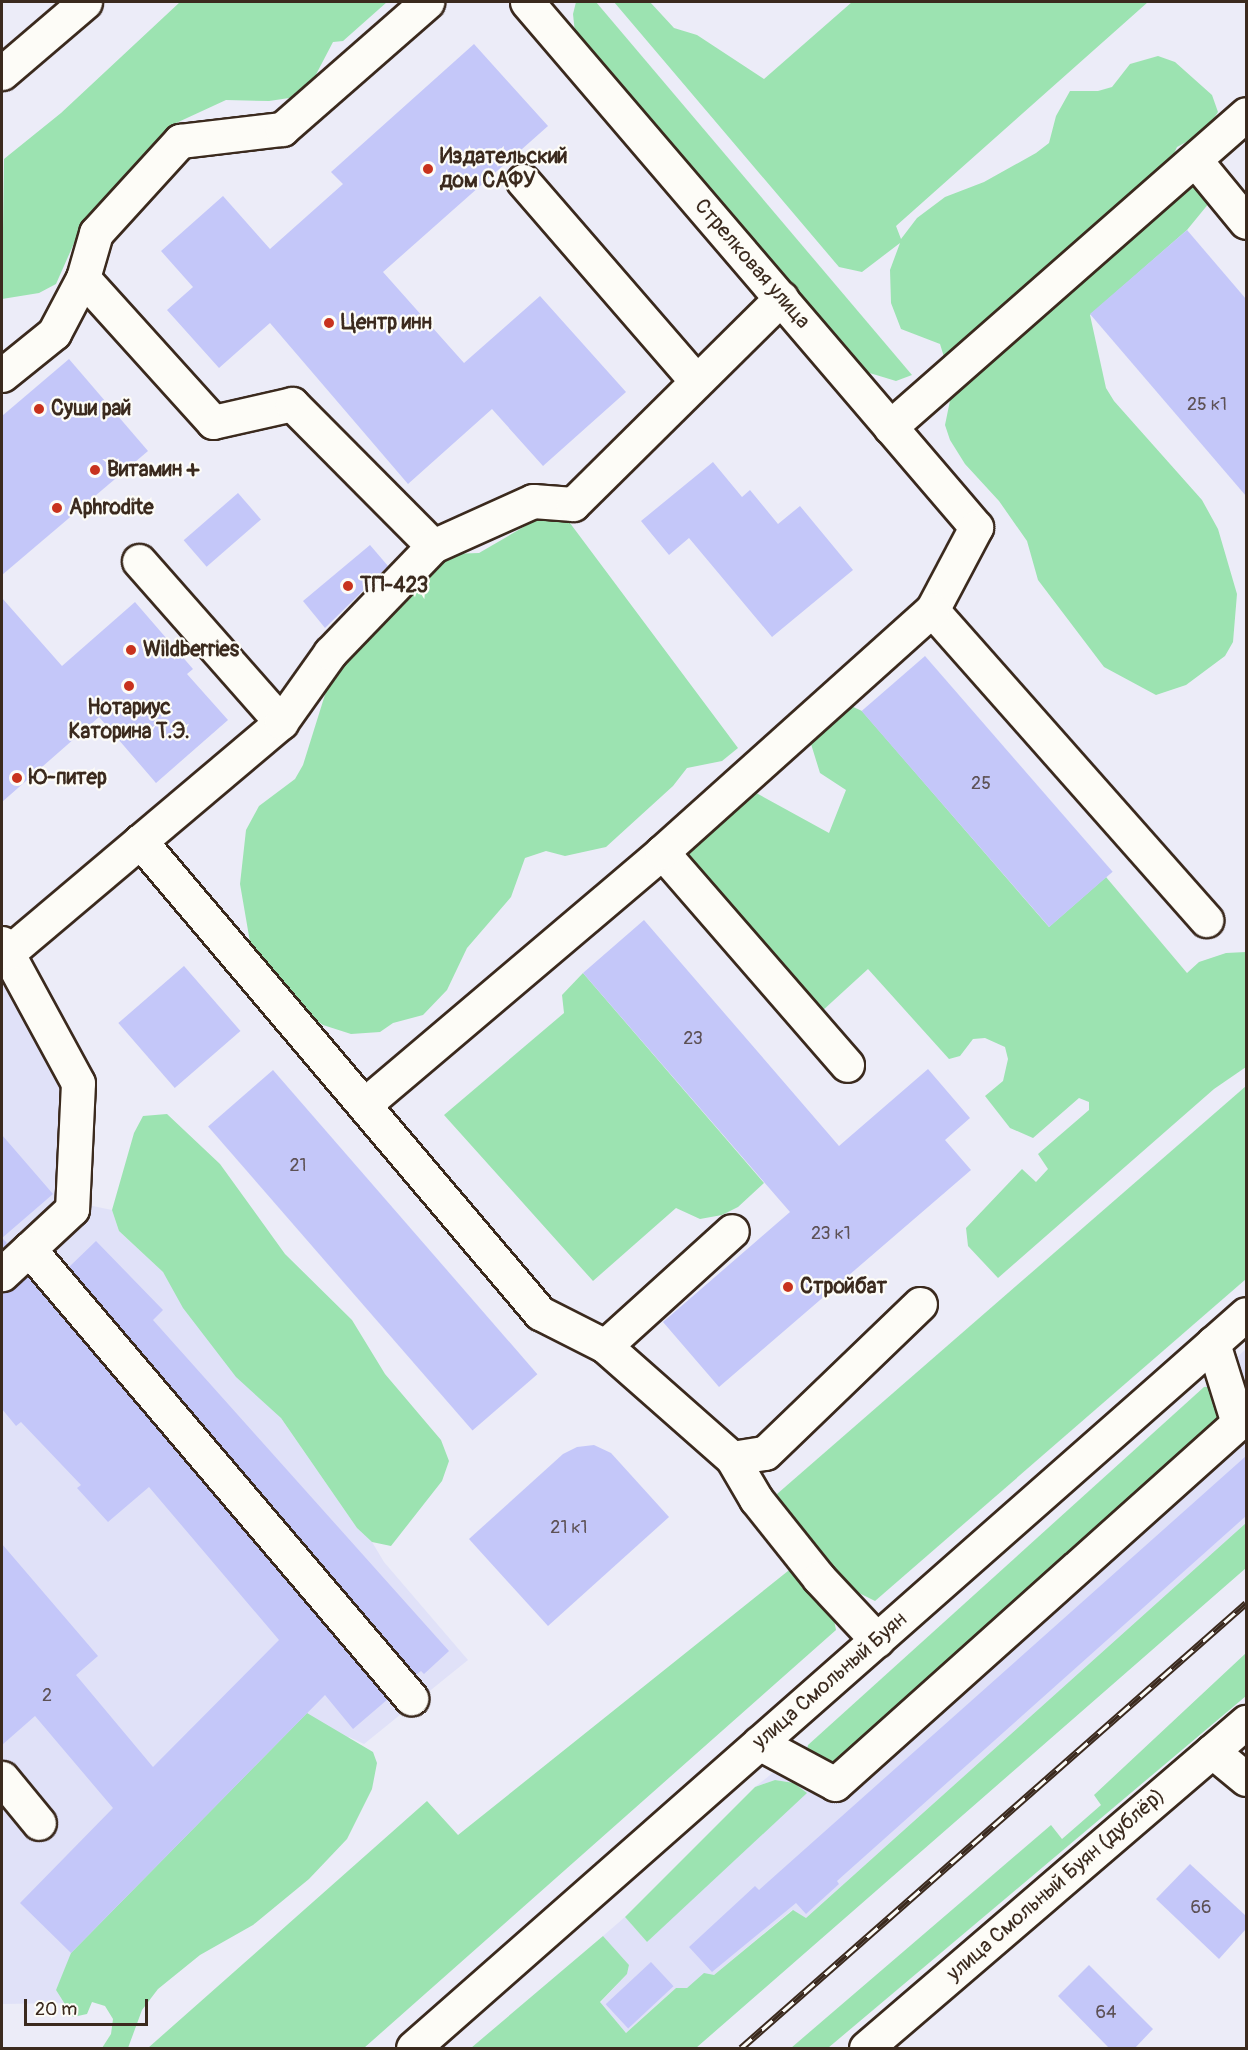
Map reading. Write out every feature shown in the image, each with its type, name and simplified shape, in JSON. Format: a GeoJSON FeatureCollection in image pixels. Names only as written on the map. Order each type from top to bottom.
{"type":"FeatureCollection","features":[{"type":"Feature","properties":{"kind":"main road"},"geometry":{"type":"LineString","coordinates":[[2,73],[86,2]]}},
{"type":"Feature","properties":{"kind":"main road"},"geometry":{"type":"LineString","coordinates":[[2,375],[54,333],[83,278],[96,233],[180,141],[282,129],[427,2]]}},
{"type":"Feature","properties":{"kind":"main road","name":"Стрелковая улица"},"geometry":{"type":"LineString","coordinates":[[543,7],[781,298],[976,527],[932,610]]}},
{"type":"Feature","properties":{"kind":"main road"},"geometry":{"type":"LineString","coordinates":[[890,427],[1246,114]]}},
{"type":"Feature","properties":{"kind":"main road"},"geometry":{"type":"LineString","coordinates":[[1195,160],[1246,222]]}},
{"type":"Feature","properties":{"kind":"main road"},"geometry":{"type":"LineString","coordinates":[[523,181],[696,381]]}},
{"type":"Feature","properties":{"kind":"main road"},"geometry":{"type":"LineString","coordinates":[[83,278],[213,422],[292,404],[433,546]]}},
{"type":"Feature","properties":{"kind":"main road"},"geometry":{"type":"LineString","coordinates":[[2,1275],[72,1209],[78,1083],[5,947],[140,841],[281,722],[330,653],[433,546],[533,501],[573,504],[781,298]]}},
{"type":"Feature","properties":{"kind":"main road"},"geometry":{"type":"LineString","coordinates":[[139,561],[281,722]]}},
{"type":"Feature","properties":{"kind":"main road"},"geometry":{"type":"LineString","coordinates":[[364,1105],[662,852],[932,610],[1206,920]]}},
{"type":"Feature","properties":{"kind":"main road"},"geometry":{"type":"LineString","coordinates":[[140,841],[540,1313],[605,1346],[732,1458],[756,1499],[876,1640]]}},
{"type":"Feature","properties":{"kind":"main road"},"geometry":{"type":"LineString","coordinates":[[662,852],[847,1065]]}},
{"type":"Feature","properties":{"kind":"main road"},"geometry":{"type":"LineString","coordinates":[[605,1346],[732,1232]]}},
{"type":"Feature","properties":{"kind":"main road"},"geometry":{"type":"LineString","coordinates":[[29,1250],[411,1698]]}},
{"type":"Feature","properties":{"kind":"main road"},"geometry":{"type":"LineString","coordinates":[[732,1458],[765,1453],[920,1304]]}},
{"type":"Feature","properties":{"kind":"main road","name":"улица Смольный Буян"},"geometry":{"type":"LineString","coordinates":[[413,2049],[1246,1314]]}},
{"type":"Feature","properties":{"kind":"main road"},"geometry":{"type":"LineString","coordinates":[[759,1743],[835,1784],[1238,1423],[1213,1343]]}},
{"type":"Feature","properties":{"kind":"main road","name":"улица Смольный Буян (дублёр)"},"geometry":{"type":"LineString","coordinates":[[866,2049],[1246,1722]]}},
{"type":"Feature","properties":{"kind":"main road"},"geometry":{"type":"LineString","coordinates":[[1212,1751],[1246,1779]]}},
{"type":"Feature","properties":{"kind":"main road"},"geometry":{"type":"LineString","coordinates":[[2,1779],[39,1823]]}},
{"type":"Feature","properties":{"kind":"shaded area"},"geometry":{"type":"Polygon","coordinates":[[[2,972],[67,1087],[64,1200],[112,1210],[119,1231],[163,1272],[195,1323],[281,1418],[357,1528],[372,1542],[384,1562],[468,1660],[364,1744],[349,1737],[72,1953],[56,1990],[64,2003],[2,2004],[2,972]]]}},
{"type":"Feature","properties":{"kind":"shaded area"},"geometry":{"type":"Polygon","coordinates":[[[1246,1349],[1246,1523],[806,1918],[792,1910],[714,1975],[687,1988],[676,1988],[626,2033],[600,2003],[627,1974],[629,1965],[603,1936],[625,1917],[647,1942],[794,1783],[775,1780],[755,1787],[808,1745],[807,1752],[1210,1387],[1204,1387],[1246,1349]]]}},
{"type":"Feature","properties":{"kind":"green space"},"geometry":{"type":"Polygon","coordinates":[[[180,2],[387,2],[343,41],[333,42],[311,84],[296,97],[269,101],[226,100],[174,124],[79,232],[56,284],[39,293],[2,299],[4,159],[61,113],[180,2]]]}},
{"type":"Feature","properties":{"kind":"green space"},"geometry":{"type":"Polygon","coordinates":[[[576,2],[596,2],[912,375],[896,381],[863,371],[575,33],[573,14],[576,2]]]}},
{"type":"Feature","properties":{"kind":"green space"},"geometry":{"type":"Polygon","coordinates":[[[614,2],[650,2],[674,28],[697,35],[764,79],[852,2],[1148,2],[896,226],[901,239],[917,218],[945,197],[984,182],[1036,153],[1049,143],[1056,116],[1070,91],[1098,91],[1112,87],[1130,64],[1158,56],[1175,62],[1212,95],[1218,112],[1205,132],[1177,147],[1170,162],[1201,180],[1232,175],[1187,230],[1090,315],[1106,388],[1114,401],[1202,500],[1218,529],[1237,594],[1233,642],[1225,656],[1186,685],[1156,695],[1104,667],[1038,580],[1027,541],[999,501],[965,464],[950,440],[945,425],[953,386],[940,344],[901,329],[891,303],[890,270],[900,243],[862,272],[839,267],[614,2]]]}},
{"type":"Feature","properties":{"kind":"green space"},"geometry":{"type":"Polygon","coordinates":[[[558,507],[738,748],[722,761],[687,768],[673,786],[606,847],[565,856],[546,851],[525,858],[511,897],[467,948],[447,990],[423,1015],[393,1023],[380,1032],[351,1034],[323,1025],[301,1010],[250,942],[240,884],[246,830],[259,806],[295,779],[303,765],[333,669],[393,605],[449,554],[479,553],[558,507]]]}},
{"type":"Feature","properties":{"kind":"green space"},"geometry":{"type":"Polygon","coordinates":[[[849,705],[862,711],[1049,927],[1106,877],[1187,973],[1199,962],[1226,953],[1246,952],[1246,1067],[1214,1089],[998,1278],[968,1246],[966,1228],[1022,1169],[1036,1182],[1048,1169],[1038,1154],[1089,1110],[1089,1102],[1079,1098],[1033,1138],[1010,1128],[985,1096],[1003,1081],[1008,1059],[1005,1047],[985,1038],[973,1039],[960,1056],[949,1059],[868,969],[821,1012],[679,847],[749,789],[829,833],[846,790],[820,773],[811,744],[849,705]]]}},
{"type":"Feature","properties":{"kind":"green space"},"geometry":{"type":"Polygon","coordinates":[[[583,973],[764,1183],[738,1207],[722,1215],[700,1219],[676,1208],[593,1281],[444,1115],[564,1013],[562,995],[583,973]]]}},
{"type":"Feature","properties":{"kind":"green space"},"geometry":{"type":"Polygon","coordinates":[[[1246,1086],[1246,1279],[875,1601],[855,1591],[779,1507],[777,1494],[1246,1086]]]}},
{"type":"Feature","properties":{"kind":"green space"},"geometry":{"type":"Polygon","coordinates":[[[167,1114],[220,1164],[285,1254],[352,1320],[385,1374],[441,1440],[449,1461],[442,1481],[391,1546],[372,1542],[357,1528],[281,1418],[236,1377],[183,1308],[163,1272],[119,1231],[112,1210],[134,1133],[143,1116],[167,1114]]]}},
{"type":"Feature","properties":{"kind":"green space"},"geometry":{"type":"Polygon","coordinates":[[[1204,1387],[1210,1387],[1223,1417],[833,1765],[807,1752],[808,1745],[1204,1387]]]}},
{"type":"Feature","properties":{"kind":"green space"},"geometry":{"type":"Polygon","coordinates":[[[1246,1523],[1246,1568],[696,2048],[471,2048],[603,1936],[629,1965],[627,1974],[600,2002],[626,2033],[676,1988],[687,1988],[704,1973],[714,1975],[793,1910],[806,1918],[1246,1523]]]}},
{"type":"Feature","properties":{"kind":"green space"},"geometry":{"type":"Polygon","coordinates":[[[793,1567],[833,1615],[836,1630],[364,2048],[148,2048],[427,1801],[458,1835],[793,1567]]]}},
{"type":"Feature","properties":{"kind":"green space"},"geometry":{"type":"Polygon","coordinates":[[[1246,1653],[1246,1696],[828,2048],[791,2048],[1051,1825],[1062,1839],[1101,1805],[1094,1795],[1246,1653]]]}},
{"type":"Feature","properties":{"kind":"green space"},"geometry":{"type":"Polygon","coordinates":[[[307,1713],[373,1752],[377,1763],[372,1789],[347,1839],[309,1879],[253,1925],[200,1955],[158,1989],[142,2010],[128,2048],[102,2048],[111,2034],[113,2019],[105,2006],[92,2002],[87,2014],[73,2017],[56,1990],[71,1953],[307,1713]]]}},
{"type":"Feature","properties":{"kind":"green space"},"geometry":{"type":"Polygon","coordinates":[[[775,1780],[794,1783],[807,1793],[647,1942],[625,1917],[755,1787],[775,1780]]]}},
{"type":"Feature","properties":{"kind":"building"},"geometry":{"type":"Polygon","coordinates":[[[474,44],[548,126],[383,272],[464,363],[540,296],[626,392],[543,466],[492,409],[408,484],[270,323],[219,368],[167,310],[193,287],[161,251],[223,196],[270,249],[343,184],[331,172],[474,44]]]}},
{"type":"Feature","properties":{"kind":"building"},"geometry":{"type":"Polygon","coordinates":[[[1187,230],[1246,299],[1246,496],[1090,314],[1187,230]]]}},
{"type":"Feature","properties":{"kind":"building"},"geometry":{"type":"Polygon","coordinates":[[[69,359],[148,451],[2,575],[2,416],[69,359]]]}},
{"type":"Feature","properties":{"kind":"building"},"geometry":{"type":"Polygon","coordinates":[[[713,462],[742,497],[750,490],[778,524],[800,506],[853,570],[772,637],[689,538],[669,555],[641,521],[713,462]]]}},
{"type":"Feature","properties":{"kind":"building"},"geometry":{"type":"Polygon","coordinates":[[[238,493],[261,519],[207,567],[184,540],[238,493]]]}},
{"type":"Feature","properties":{"kind":"building","name":"ТП-423"},"geometry":{"type":"Polygon","coordinates":[[[370,545],[388,566],[325,628],[303,601],[370,545]]]}},
{"type":"Feature","properties":{"kind":"building"},"geometry":{"type":"Polygon","coordinates":[[[2,598],[62,666],[135,602],[193,669],[187,674],[228,720],[156,783],[99,717],[2,802],[2,598]]]}},
{"type":"Feature","properties":{"kind":"building"},"geometry":{"type":"Polygon","coordinates":[[[925,656],[1113,872],[1049,927],[862,711],[925,656]]]}},
{"type":"Feature","properties":{"kind":"building"},"geometry":{"type":"Polygon","coordinates":[[[644,920],[839,1146],[928,1069],[970,1118],[945,1140],[971,1170],[719,1387],[663,1322],[790,1212],[583,973],[644,920]]]}},
{"type":"Feature","properties":{"kind":"building"},"geometry":{"type":"Polygon","coordinates":[[[184,966],[240,1031],[175,1088],[118,1023],[184,966]]]}},
{"type":"Feature","properties":{"kind":"building"},"geometry":{"type":"Polygon","coordinates":[[[273,1070],[537,1374],[472,1431],[208,1126],[273,1070]]]}},
{"type":"Feature","properties":{"kind":"building"},"geometry":{"type":"Polygon","coordinates":[[[2,1135],[53,1194],[2,1238],[2,1135]]]}},
{"type":"Feature","properties":{"kind":"building"},"geometry":{"type":"Polygon","coordinates":[[[2,1238],[7,1243],[2,1249],[2,1238]]]}},
{"type":"Feature","properties":{"kind":"building"},"geometry":{"type":"Polygon","coordinates":[[[96,1241],[163,1310],[153,1320],[449,1651],[424,1674],[421,1671],[416,1675],[69,1267],[96,1241]]]}},
{"type":"Feature","properties":{"kind":"building"},"geometry":{"type":"Polygon","coordinates":[[[27,1276],[388,1699],[353,1729],[325,1695],[71,1953],[20,1903],[113,1808],[35,1716],[2,1745],[2,1544],[98,1656],[76,1675],[153,1767],[279,1640],[149,1487],[108,1522],[77,1488],[81,1485],[21,1422],[16,1426],[2,1409],[2,1292],[14,1288],[27,1276]]]}},
{"type":"Feature","properties":{"kind":"building"},"geometry":{"type":"Polygon","coordinates":[[[594,1445],[611,1453],[669,1517],[548,1626],[469,1539],[563,1454],[577,1447],[594,1445]]]}},
{"type":"Feature","properties":{"kind":"building"},"geometry":{"type":"Polygon","coordinates":[[[1246,1456],[1246,1516],[837,1881],[839,1884],[806,1914],[796,1903],[712,1972],[689,1947],[755,1886],[759,1890],[1246,1456]]]}},
{"type":"Feature","properties":{"kind":"building"},"geometry":{"type":"Polygon","coordinates":[[[1190,1864],[1246,1916],[1246,1929],[1219,1959],[1156,1899],[1190,1864]]]}},
{"type":"Feature","properties":{"kind":"building"},"geometry":{"type":"Polygon","coordinates":[[[651,1962],[674,1986],[628,2028],[606,2004],[651,1962]]]}},
{"type":"Feature","properties":{"kind":"building"},"geometry":{"type":"Polygon","coordinates":[[[1089,1965],[1153,2029],[1134,2049],[1110,2049],[1058,1996],[1089,1965]]]}},
{"type":"Feature","properties":{"kind":"railway"},"geometry":{"type":"LineString","coordinates":[[741,2048],[1246,1603]]}},
{"type":"Feature","properties":{"kind":"place","name":"Издательский дом САФУ"},"geometry":{"type":"Point","coordinates":[428,169]}},
{"type":"Feature","properties":{"kind":"place","name":"Центр инн"},"geometry":{"type":"Point","coordinates":[329,323]}},
{"type":"Feature","properties":{"kind":"place","name":"Суши рай"},"geometry":{"type":"Point","coordinates":[39,409]}},
{"type":"Feature","properties":{"kind":"place","name":"Витамин +"},"geometry":{"type":"Point","coordinates":[95,470]}},
{"type":"Feature","properties":{"kind":"place","name":"Aphrodite"},"geometry":{"type":"Point","coordinates":[57,508]}},
{"type":"Feature","properties":{"kind":"place","name":"ТП-423"},"geometry":{"type":"Point","coordinates":[348,586]}},
{"type":"Feature","properties":{"kind":"place","name":"Wildberries"},"geometry":{"type":"Point","coordinates":[131,650]}},
{"type":"Feature","properties":{"kind":"place","name":"Нотариус Каторина Т.Э."},"geometry":{"type":"Point","coordinates":[129,686]}},
{"type":"Feature","properties":{"kind":"place","name":"Ю-питер"},"geometry":{"type":"Point","coordinates":[17,778]}},
{"type":"Feature","properties":{"kind":"place","name":"Стройбат"},"geometry":{"type":"Point","coordinates":[788,1287]}}]}
